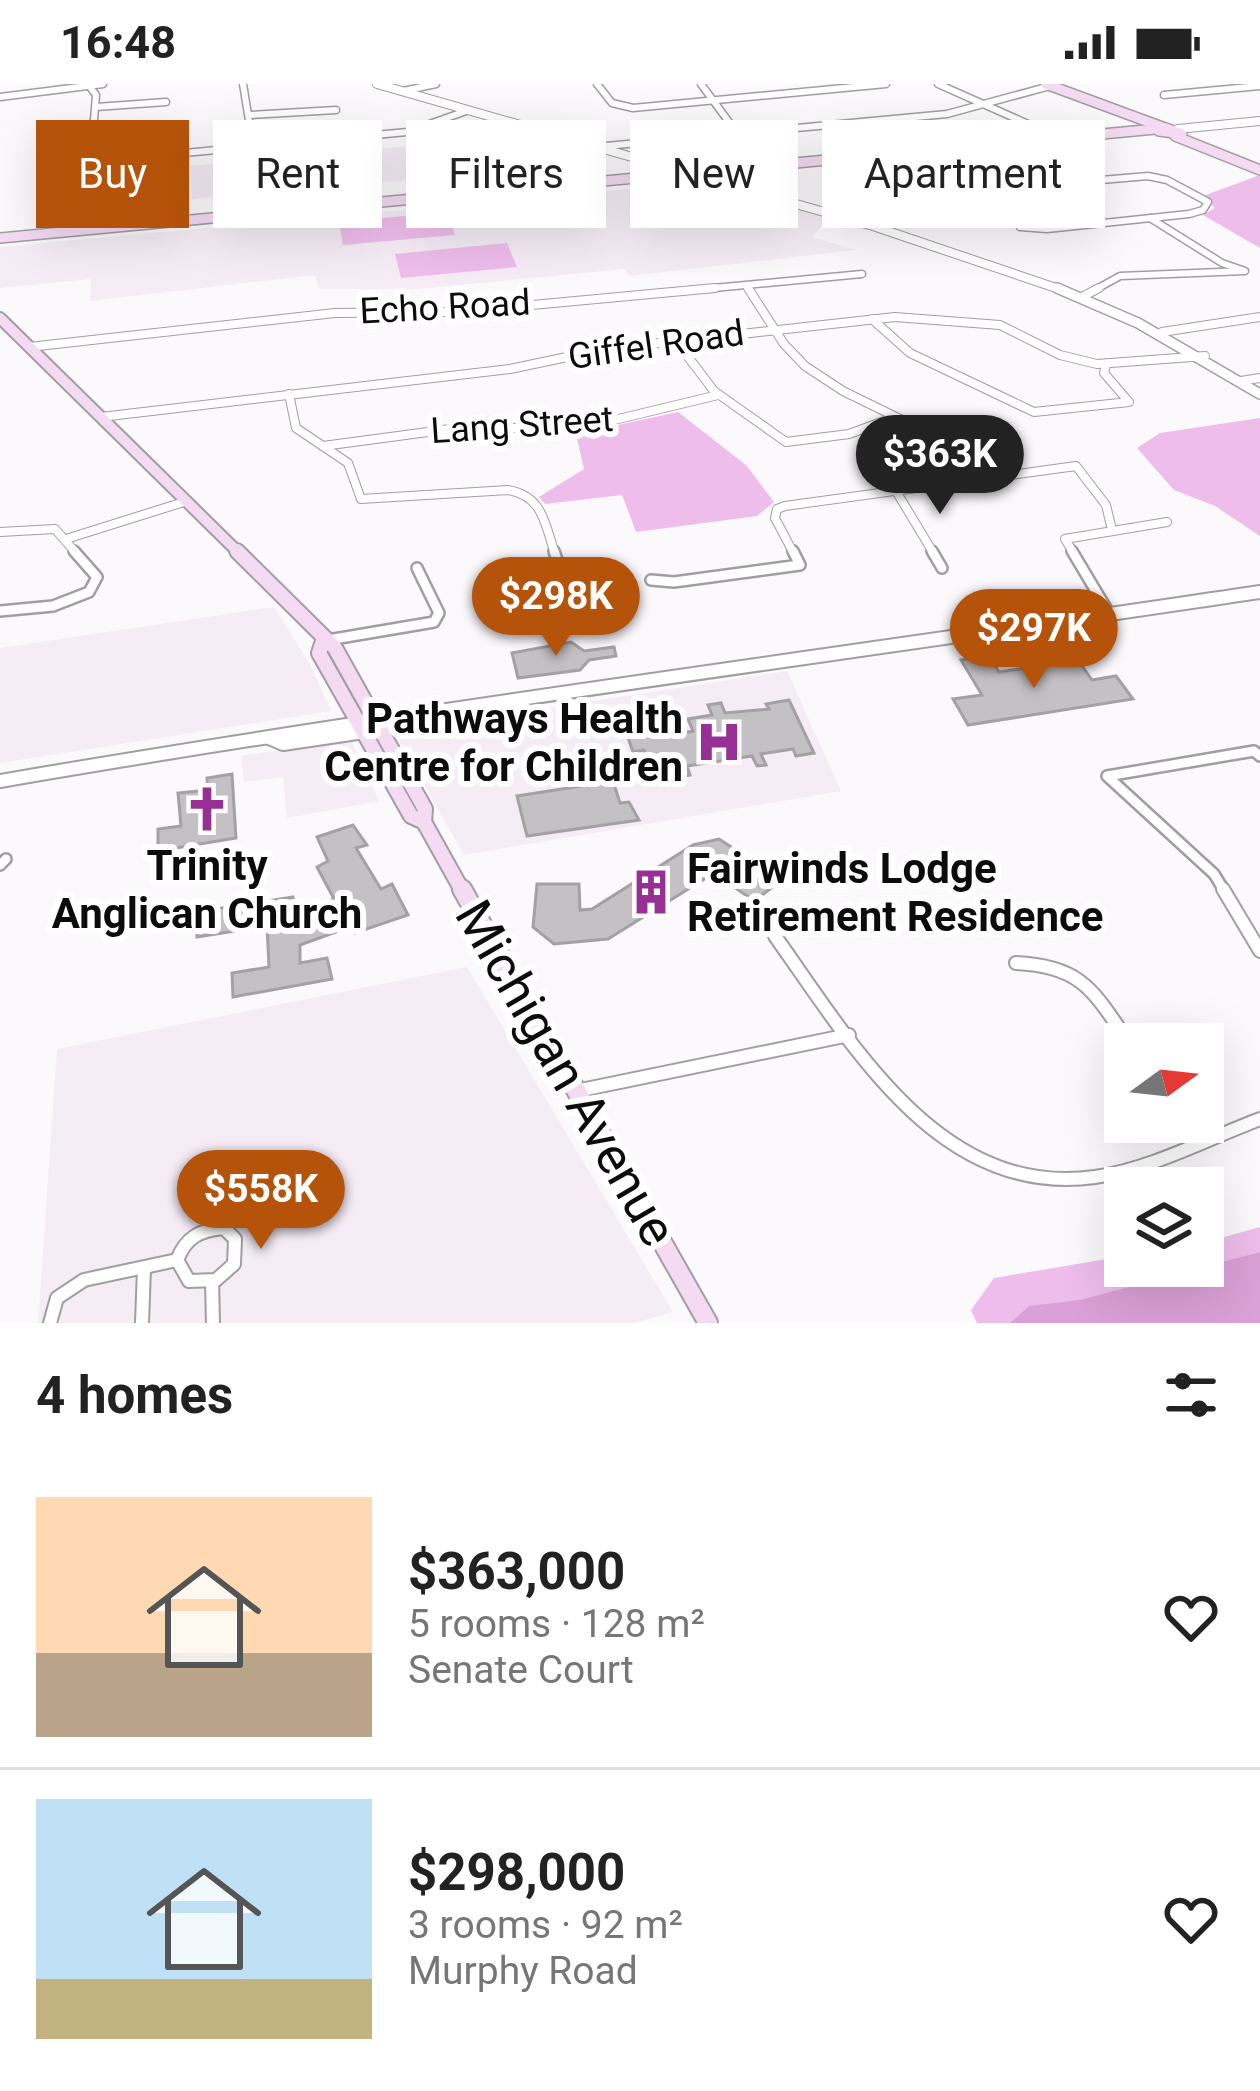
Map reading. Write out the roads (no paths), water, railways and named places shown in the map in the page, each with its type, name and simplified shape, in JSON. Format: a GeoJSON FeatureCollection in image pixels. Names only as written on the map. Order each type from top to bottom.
{"type":"FeatureCollection","features":[{"type":"Feature","properties":{"kind":"main road"},"geometry":{"type":"LineString","coordinates":[[1048,85],[1260,168]]}},
{"type":"Feature","properties":{"kind":"main road"},"geometry":{"type":"LineString","coordinates":[[1105,138],[1171,132]]}},
{"type":"Feature","properties":{"kind":"main road"},"geometry":{"type":"LineString","coordinates":[[0,240],[630,181]]}},
{"type":"Feature","properties":{"kind":"main road"},"geometry":{"type":"LineString","coordinates":[[0,240],[630,185]]}},
{"type":"Feature","properties":{"kind":"main road","name":"Michigan Avenue"},"geometry":{"type":"LineString","coordinates":[[0,318],[335,648],[425,809],[424,822],[708,1323]]}},
{"type":"Feature","properties":{"kind":"main road","name":"Michigan Avenue"},"geometry":{"type":"LineString","coordinates":[[323,641],[319,653],[359,727],[412,816],[424,822]]}},
{"type":"Feature","properties":{"kind":"street"},"geometry":{"type":"LineString","coordinates":[[0,97],[103,84]]}},
{"type":"Feature","properties":{"kind":"street"},"geometry":{"type":"LineString","coordinates":[[243,84],[250,120]]}},
{"type":"Feature","properties":{"kind":"street"},"geometry":{"type":"LineString","coordinates":[[377,84],[503,120]]}},
{"type":"Feature","properties":{"kind":"street"},"geometry":{"type":"LineString","coordinates":[[403,91],[436,84]]}},
{"type":"Feature","properties":{"kind":"street"},"geometry":{"type":"LineString","coordinates":[[597,84],[612,103],[625,107],[886,84]]}},
{"type":"Feature","properties":{"kind":"street"},"geometry":{"type":"LineString","coordinates":[[701,84],[728,120]]}},
{"type":"Feature","properties":{"kind":"street"},"geometry":{"type":"LineString","coordinates":[[938,84],[1021,120]]}},
{"type":"Feature","properties":{"kind":"street"},"geometry":{"type":"LineString","coordinates":[[798,127],[947,114],[1048,85]]}},
{"type":"Feature","properties":{"kind":"street"},"geometry":{"type":"LineString","coordinates":[[1164,94],[1255,86]]}},
{"type":"Feature","properties":{"kind":"street"},"geometry":{"type":"LineString","coordinates":[[90,87],[97,95],[94,120],[68,164],[213,149]]}},
{"type":"Feature","properties":{"kind":"street"},"geometry":{"type":"LineString","coordinates":[[95,107],[166,102]]}},
{"type":"Feature","properties":{"kind":"street"},"geometry":{"type":"LineString","coordinates":[[250,116],[336,110]]}},
{"type":"Feature","properties":{"kind":"street"},"geometry":{"type":"LineString","coordinates":[[382,134],[407,132],[469,110]]}},
{"type":"Feature","properties":{"kind":"street"},"geometry":{"type":"LineString","coordinates":[[1171,132],[1260,123]]}},
{"type":"Feature","properties":{"kind":"street"},"geometry":{"type":"LineString","coordinates":[[1105,179],[1148,176],[1208,202],[1199,212],[1105,223]]}},
{"type":"Feature","properties":{"kind":"street"},"geometry":{"type":"LineString","coordinates":[[798,204],[1082,297],[1162,332],[1260,394]]}},
{"type":"Feature","properties":{"kind":"street"},"geometry":{"type":"LineString","coordinates":[[1082,297],[1120,276],[1245,271],[1222,263],[1150,218]]}},
{"type":"Feature","properties":{"kind":"street","name":"Echo Road"},"geometry":{"type":"LineString","coordinates":[[29,347],[335,313],[456,312],[862,274]]}},
{"type":"Feature","properties":{"kind":"street"},"geometry":{"type":"LineString","coordinates":[[747,286],[776,330],[819,377],[944,440],[975,480]]}},
{"type":"Feature","properties":{"kind":"street","name":"Giffel Road"},"geometry":{"type":"LineString","coordinates":[[101,417],[510,369],[581,352],[919,316],[991,323],[1060,355],[1106,365],[1205,356]]}},
{"type":"Feature","properties":{"kind":"street"},"geometry":{"type":"LineString","coordinates":[[1162,332],[1260,317]]}},
{"type":"Feature","properties":{"kind":"street"},"geometry":{"type":"LineString","coordinates":[[872,319],[910,353],[1034,412],[1129,402],[1104,373],[1106,365]]}},
{"type":"Feature","properties":{"kind":"street"},"geometry":{"type":"LineString","coordinates":[[0,338],[17,335]]}},
{"type":"Feature","properties":{"kind":"street"},"geometry":{"type":"LineString","coordinates":[[676,341],[718,395],[786,442],[860,431],[896,416]]}},
{"type":"Feature","properties":{"kind":"street"},"geometry":{"type":"LineString","coordinates":[[1241,381],[1260,378]]}},
{"type":"Feature","properties":{"kind":"street"},"geometry":{"type":"LineString","coordinates":[[289,394],[296,428],[348,463],[361,499],[508,490],[526,493],[538,504],[567,589]]}},
{"type":"Feature","properties":{"kind":"street","name":"Lang Street"},"geometry":{"type":"LineString","coordinates":[[323,446],[444,429],[581,428],[718,395]]}},
{"type":"Feature","properties":{"kind":"street"},"geometry":{"type":"LineString","coordinates":[[651,580],[674,582],[800,565],[776,518],[777,509],[1076,466],[1103,501],[1112,530]]}},
{"type":"Feature","properties":{"kind":"street"},"geometry":{"type":"LineString","coordinates":[[896,491],[941,568]]}},
{"type":"Feature","properties":{"kind":"street"},"geometry":{"type":"LineString","coordinates":[[66,539],[187,501]]}},
{"type":"Feature","properties":{"kind":"street"},"geometry":{"type":"LineString","coordinates":[[1109,613],[1065,539],[1167,522]]}},
{"type":"Feature","properties":{"kind":"street"},"geometry":{"type":"LineString","coordinates":[[0,532],[50,527],[97,577],[93,591],[72,602],[0,611]]}},
{"type":"Feature","properties":{"kind":"street"},"geometry":{"type":"LineString","coordinates":[[323,641],[434,622],[439,613],[417,568]]}},
{"type":"Feature","properties":{"kind":"street"},"geometry":{"type":"LineString","coordinates":[[0,781],[269,738],[283,744],[359,727],[492,712],[511,704],[1260,592]]}},
{"type":"Feature","properties":{"kind":"street"},"geometry":{"type":"LineString","coordinates":[[1260,756],[1254,751],[1107,776],[1214,874],[1260,951]]}},
{"type":"Feature","properties":{"kind":"street"},"geometry":{"type":"LineString","coordinates":[[775,936],[908,1112],[941,1139],[1009,1172],[1051,1180],[1095,1177],[1191,1143]]}},
{"type":"Feature","properties":{"kind":"street"},"geometry":{"type":"LineString","coordinates":[[1016,963],[1065,966],[1080,977],[1114,1023]]}},
{"type":"Feature","properties":{"kind":"street"},"geometry":{"type":"LineString","coordinates":[[576,1091],[849,1035]]}},
{"type":"Feature","properties":{"kind":"street"},"geometry":{"type":"LineString","coordinates":[[1224,1131],[1260,1119]]}},
{"type":"Feature","properties":{"kind":"street"},"geometry":{"type":"LineString","coordinates":[[224,1228],[235,1239],[237,1253],[225,1276],[212,1281],[189,1281],[177,1260],[184,1242],[197,1232],[224,1228]]}},
{"type":"Feature","properties":{"kind":"street"},"geometry":{"type":"LineString","coordinates":[[50,1323],[56,1298],[84,1280],[177,1260]]}},
{"type":"Feature","properties":{"kind":"street"},"geometry":{"type":"LineString","coordinates":[[142,1323],[144,1268]]}},
{"type":"Feature","properties":{"kind":"street"},"geometry":{"type":"LineString","coordinates":[[212,1281],[214,1323]]}},
{"type":"Feature","properties":{"kind":"place","name":"Pathways Health Centre for Children"},"geometry":{"type":"Point","coordinates":[719,742]}},
{"type":"Feature","properties":{"kind":"place","name":"Trinity Anglican Church"},"geometry":{"type":"Point","coordinates":[207,809]}},
{"type":"Feature","properties":{"kind":"place","name":"Fairwinds Lodge Retirement Residence"},"geometry":{"type":"Point","coordinates":[651,892]}}]}
